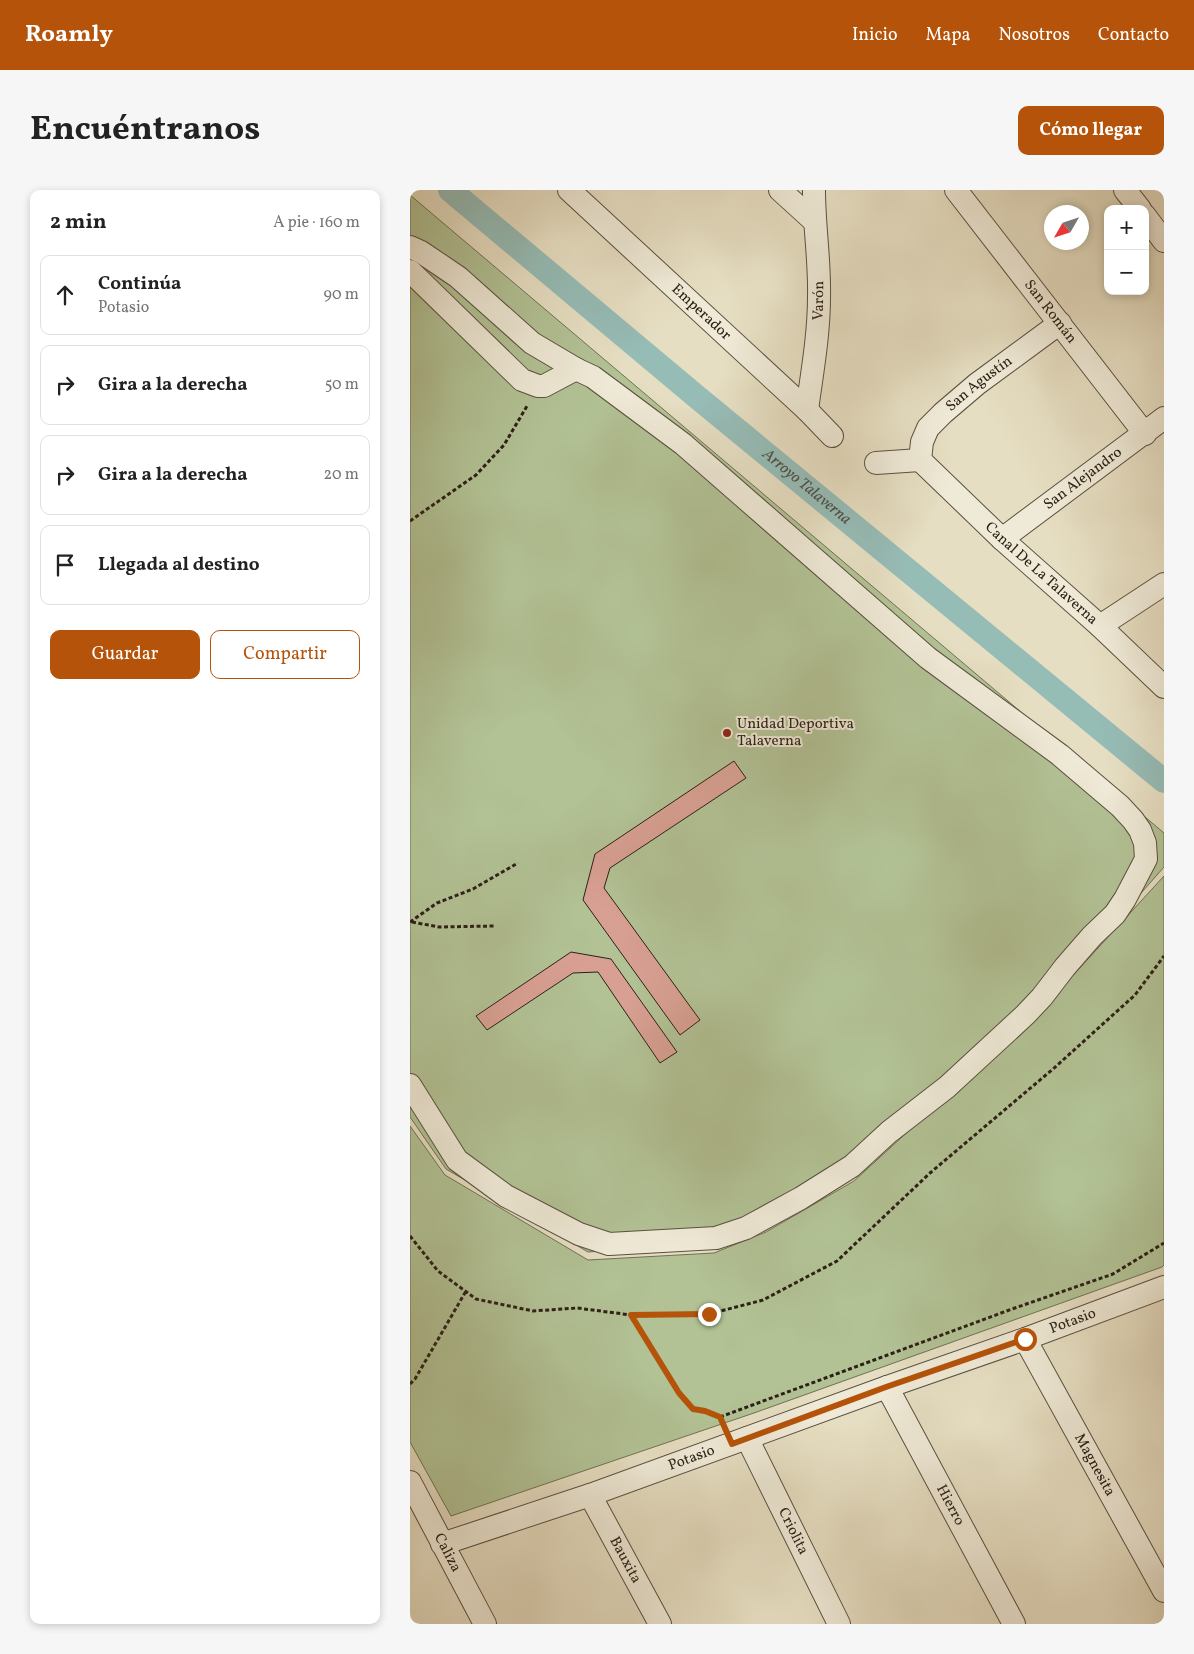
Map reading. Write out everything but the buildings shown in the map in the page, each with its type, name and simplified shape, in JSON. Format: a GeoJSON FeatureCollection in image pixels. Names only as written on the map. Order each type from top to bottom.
{"type":"FeatureCollection","features":[{"type":"Feature","properties":{"kind":"street","name":"Emperador"},"geometry":{"type":"LineString","coordinates":[[569,190],[807,410],[832,436]]}},
{"type":"Feature","properties":{"kind":"street"},"geometry":{"type":"LineString","coordinates":[[780,190],[814,221]]}},
{"type":"Feature","properties":{"kind":"street","name":"Varón"},"geometry":{"type":"LineString","coordinates":[[807,410],[816,344],[819,298],[814,190]]}},
{"type":"Feature","properties":{"kind":"street","name":"San Román"},"geometry":{"type":"LineString","coordinates":[[956,190],[1144,434]]}},
{"type":"Feature","properties":{"kind":"street"},"geometry":{"type":"LineString","coordinates":[[1125,190],[1137,205]]}},
{"type":"Feature","properties":{"kind":"street"},"geometry":{"type":"LineString","coordinates":[[1149,221],[1164,241]]}},
{"type":"Feature","properties":{"kind":"street"},"geometry":{"type":"LineString","coordinates":[[410,247],[421,252],[458,277],[532,343],[576,370],[593,377],[683,444],[928,658],[1060,755],[1120,806],[1133,820],[1140,830],[1145,843],[1146,859],[1115,914],[1092,936],[1037,1003],[947,1087],[889,1132],[852,1166],[801,1198],[746,1228],[716,1238],[609,1244],[579,1234],[506,1196],[457,1160],[410,1085]]}},
{"type":"Feature","properties":{"kind":"street"},"geometry":{"type":"LineString","coordinates":[[410,271],[522,380],[538,386],[544,386],[576,370]]}},
{"type":"Feature","properties":{"kind":"street","name":"San Agustín"},"geometry":{"type":"LineString","coordinates":[[920,460],[922,442],[928,428],[943,413],[977,384],[1060,323]]}},
{"type":"Feature","properties":{"kind":"street","name":"San Alejandro"},"geometry":{"type":"LineString","coordinates":[[1002,539],[1164,418]]}},
{"type":"Feature","properties":{"kind":"street"},"geometry":{"type":"LineString","coordinates":[[876,463],[920,460]]}},
{"type":"Feature","properties":{"kind":"street","name":"Canal De La Talaverna"},"geometry":{"type":"LineString","coordinates":[[920,460],[1002,539],[1100,626],[1163,687]]}},
{"type":"Feature","properties":{"kind":"street"},"geometry":{"type":"LineString","coordinates":[[1100,626],[1164,584]]}},
{"type":"Feature","properties":{"kind":"street","name":"Potasio"},"geometry":{"type":"LineString","coordinates":[[442,1544],[590,1495],[886,1387],[1025,1339],[1164,1286]]}},
{"type":"Feature","properties":{"kind":"street","name":"Magnesita"},"geometry":{"type":"LineString","coordinates":[[1025,1339],[1164,1591]]}},
{"type":"Feature","properties":{"kind":"street","name":"Hierro"},"geometry":{"type":"LineString","coordinates":[[886,1387],[1014,1624]]}},
{"type":"Feature","properties":{"kind":"street","name":"Criolita"},"geometry":{"type":"LineString","coordinates":[[739,1441],[839,1624]]}},
{"type":"Feature","properties":{"kind":"street","name":"Caliza"},"geometry":{"type":"LineString","coordinates":[[410,1482],[485,1624]]}},
{"type":"Feature","properties":{"kind":"street","name":"Bauxita"},"geometry":{"type":"LineString","coordinates":[[590,1495],[660,1624]]}},
{"type":"Feature","properties":{"kind":"path"},"geometry":{"type":"LineString","coordinates":[[410,522],[476,475],[504,445],[538,386]]}},
{"type":"Feature","properties":{"kind":"path"},"geometry":{"type":"LineString","coordinates":[[410,922],[438,903],[473,889],[518,863]]}},
{"type":"Feature","properties":{"kind":"path"},"geometry":{"type":"LineString","coordinates":[[410,922],[439,927],[495,926]]}},
{"type":"Feature","properties":{"kind":"path"},"geometry":{"type":"LineString","coordinates":[[410,1236],[438,1271],[476,1299],[533,1311],[577,1308],[631,1315],[709,1314],[763,1300],[837,1261],[930,1173],[1053,1068],[1134,995],[1164,956]]}},
{"type":"Feature","properties":{"kind":"path"},"geometry":{"type":"LineString","coordinates":[[720,1417],[1012,1309],[1113,1274],[1164,1243]]}},
{"type":"Feature","properties":{"kind":"path"},"geometry":{"type":"LineString","coordinates":[[410,1384],[415,1379],[466,1291]]}},
{"type":"Feature","properties":{"kind":"path"},"geometry":{"type":"LineString","coordinates":[[631,1315],[679,1393],[693,1409],[720,1417],[739,1441]]}},
{"type":"Feature","properties":{"kind":"green space","name":"Unidad Deportiva Talaverna"},"geometry":{"type":"Polygon","coordinates":[[[410,195],[1164,833],[1164,867],[1041,1007],[764,1228],[660,1247],[588,1252],[446,1169],[410,1117],[410,195]]]}},
{"type":"Feature","properties":{"kind":"green space"},"geometry":{"type":"Polygon","coordinates":[[[1164,876],[1164,1265],[1162,1267],[754,1413],[451,1516],[410,1442],[410,1126],[445,1175],[588,1260],[714,1253],[766,1232],[854,1181],[1044,1007],[1164,876]]]}},
{"type":"Feature","properties":{"kind":"waterway","name":"Arroyo Talaverna"},"geometry":{"type":"LineString","coordinates":[[450,190],[697,397],[1164,781]]}},
{"type":"Feature","properties":{"kind":"place","name":"Unidad Deportiva Talaverna"},"geometry":{"type":"Point","coordinates":[727,733]}},
{"type":"Feature","properties":{"kind":"route"},"geometry":{"type":"LineString","coordinates":[[709,1314],[631,1315],[679,1393],[693,1409],[720,1417],[732,1444],[886,1387],[1025,1339]]}}]}
